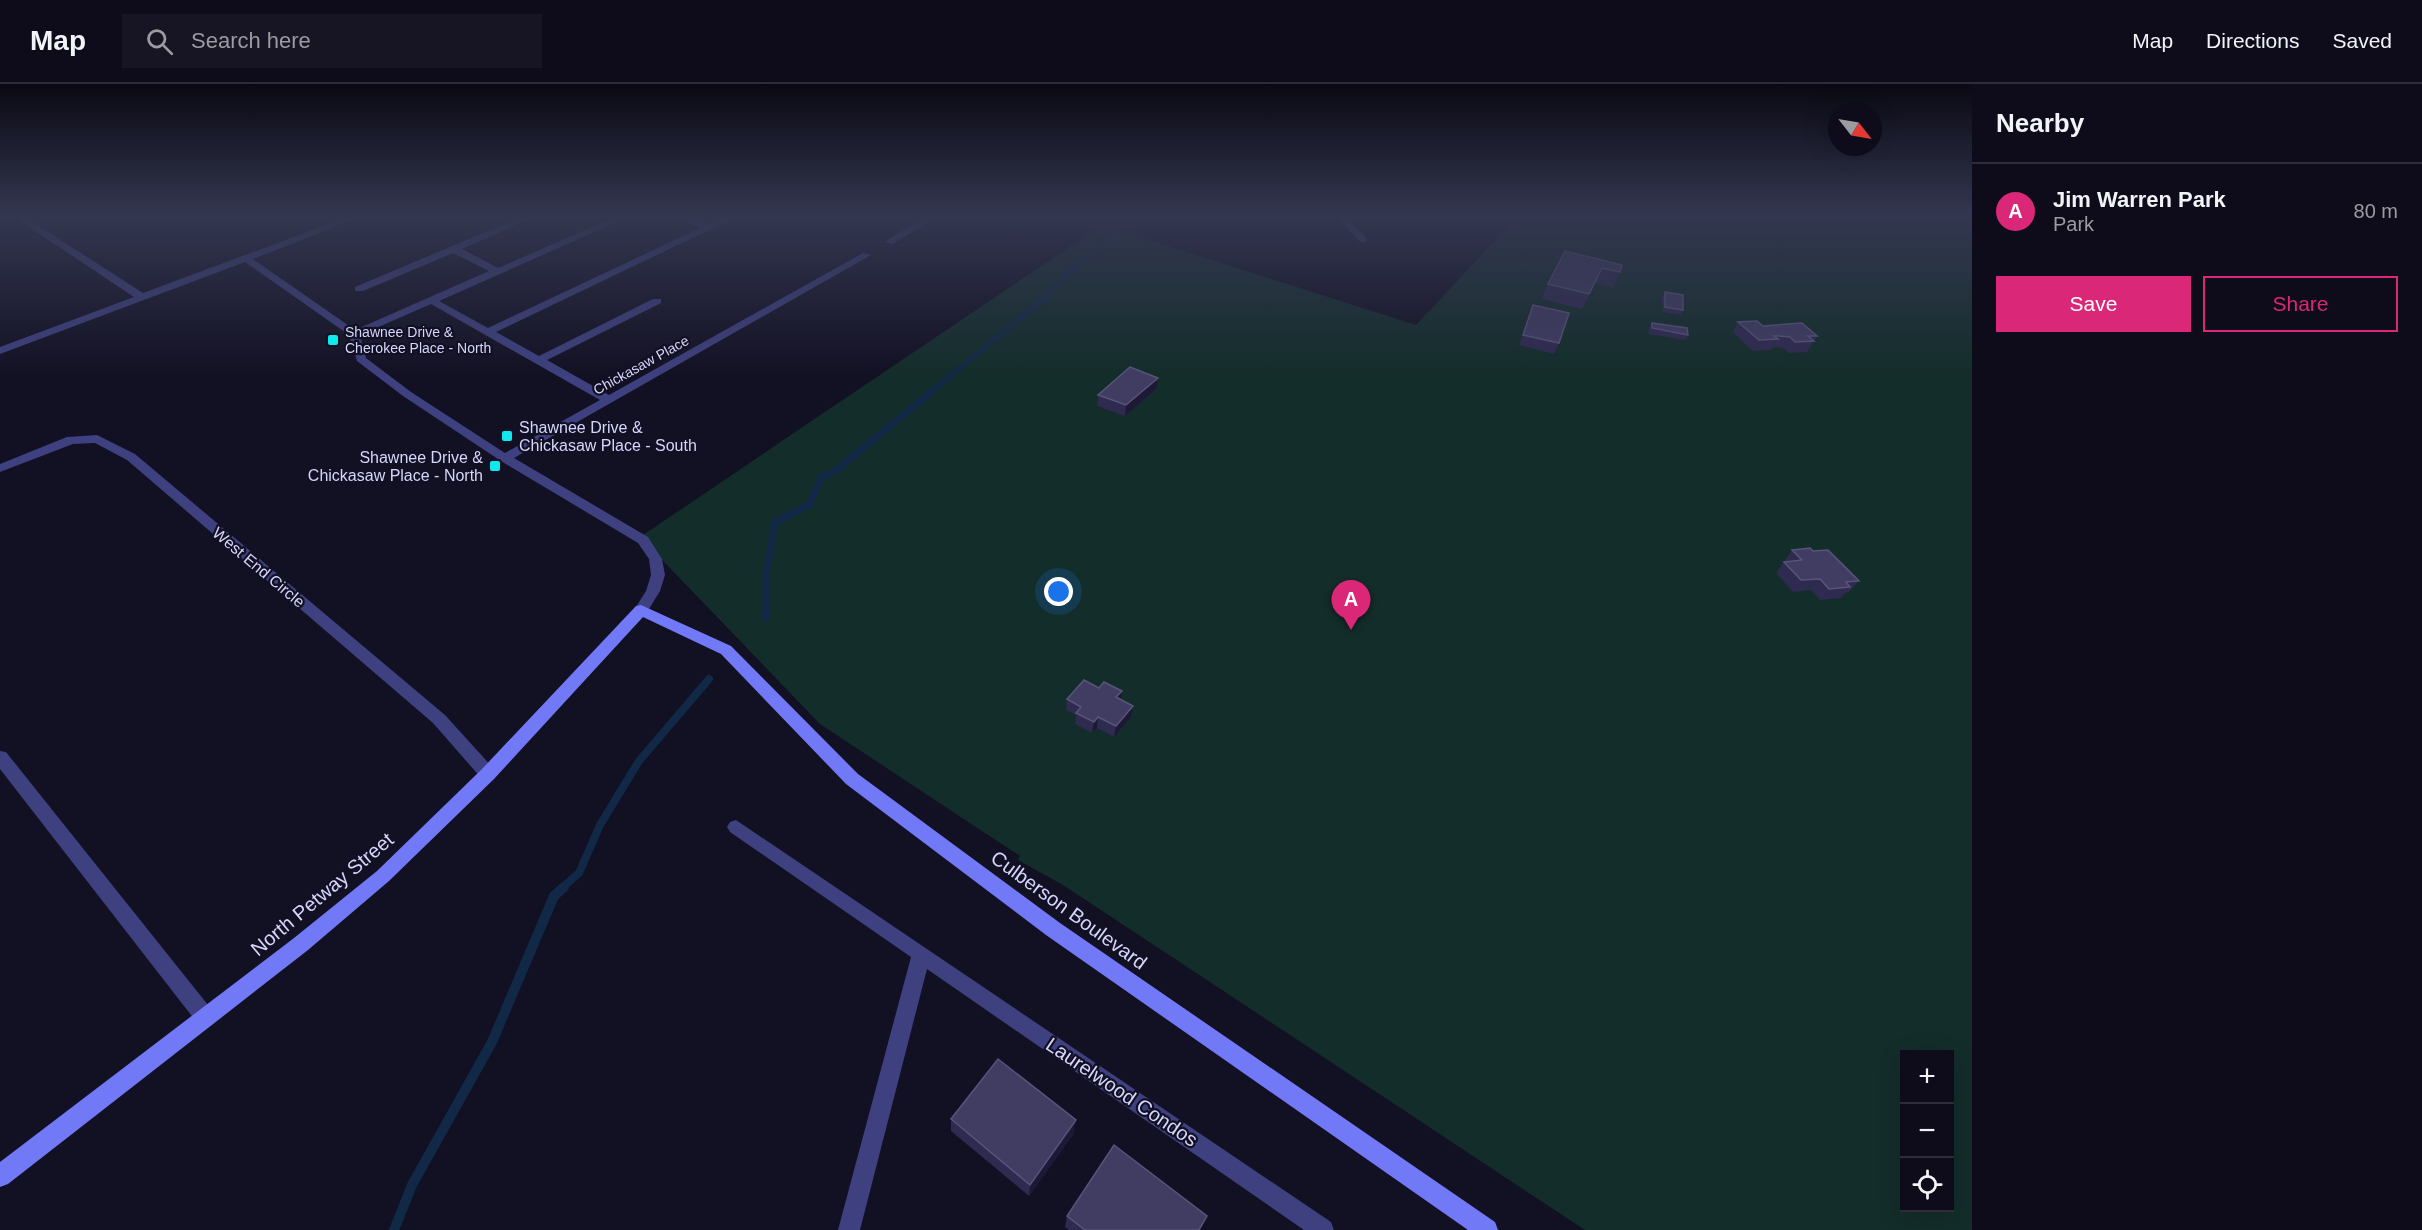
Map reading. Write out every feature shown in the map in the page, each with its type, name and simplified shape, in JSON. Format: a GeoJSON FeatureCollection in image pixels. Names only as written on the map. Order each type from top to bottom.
{"type":"FeatureCollection","features":[{"type":"Feature","properties":{"kind":"street"},"geometry":{"type":"LineString","coordinates":[[101,270],[142,297]]}},
{"type":"Feature","properties":{"kind":"street"},"geometry":{"type":"LineString","coordinates":[[0,351],[213,270]]}},
{"type":"Feature","properties":{"kind":"street"},"geometry":{"type":"LineString","coordinates":[[264,270],[354,334],[361,359],[407,394],[505,458],[643,540],[655,554],[660,568],[654,592],[641,610]]}},
{"type":"Feature","properties":{"kind":"street"},"geometry":{"type":"LineString","coordinates":[[359,289],[403,270]]}},
{"type":"Feature","properties":{"kind":"street"},"geometry":{"type":"LineString","coordinates":[[354,334],[501,270]]}},
{"type":"Feature","properties":{"kind":"street"},"geometry":{"type":"LineString","coordinates":[[488,332],[618,270]]}},
{"type":"Feature","properties":{"kind":"street","name":"Chickasaw Place"},"geometry":{"type":"LineString","coordinates":[[505,458],[839,270]]}},
{"type":"Feature","properties":{"kind":"street"},"geometry":{"type":"LineString","coordinates":[[432,301],[609,399]]}},
{"type":"Feature","properties":{"kind":"street"},"geometry":{"type":"LineString","coordinates":[[539,360],[657,301]]}},
{"type":"Feature","properties":{"kind":"street","name":"West End Circle"},"geometry":{"type":"LineString","coordinates":[[0,468],[71,440],[97,439],[130,457],[439,719],[488,774]]}},
{"type":"Feature","properties":{"kind":"street","name":"North Petway Street"},"geometry":{"type":"LineString","coordinates":[[0,1176],[301,944],[383,876],[488,774],[641,610]]}},
{"type":"Feature","properties":{"kind":"street","name":"Culberson Boulevard"},"geometry":{"type":"LineString","coordinates":[[641,610],[726,650],[862,786],[1053,929],[1487,1230]]}},
{"type":"Feature","properties":{"kind":"street"},"geometry":{"type":"LineString","coordinates":[[0,757],[205,1017]]}},
{"type":"Feature","properties":{"kind":"street","name":"Laurelwood Condos"},"geometry":{"type":"LineString","coordinates":[[736,827],[1323,1230]]}},
{"type":"Feature","properties":{"kind":"street"},"geometry":{"type":"LineString","coordinates":[[849,1230],[921,954]]}},
{"type":"Feature","properties":{"kind":"green space"},"geometry":{"type":"Polygon","coordinates":[[[1035,270],[1245,270],[1416,325],[1467,270],[1972,270],[1972,1230],[1585,1230],[1063,885],[1018,860],[1020,856],[820,724],[640,537],[1035,270]]]}},
{"type":"Feature","properties":{"kind":"building"},"geometry":{"type":"Polygon","coordinates":[[[1555,270],[1601,270],[1589,294],[1548,284],[1555,270]]]}},
{"type":"Feature","properties":{"kind":"building"},"geometry":{"type":"Polygon","coordinates":[[[1665,292],[1683,295],[1683,310],[1665,307],[1665,292]]]}},
{"type":"Feature","properties":{"kind":"building"},"geometry":{"type":"Polygon","coordinates":[[[1533,305],[1569,313],[1559,343],[1523,335],[1533,305]]]}},
{"type":"Feature","properties":{"kind":"building"},"geometry":{"type":"Polygon","coordinates":[[[1757,321],[1763,326],[1802,323],[1817,336],[1808,336],[1814,341],[1795,342],[1790,337],[1779,336],[1774,336],[1778,339],[1759,340],[1738,322],[1757,321]]]}},
{"type":"Feature","properties":{"kind":"building"},"geometry":{"type":"Polygon","coordinates":[[[1652,323],[1687,328],[1688,335],[1652,328],[1652,323]]]}},
{"type":"Feature","properties":{"kind":"building"},"geometry":{"type":"Polygon","coordinates":[[[1130,367],[1158,378],[1126,405],[1098,395],[1130,367]]]}},
{"type":"Feature","properties":{"kind":"building"},"geometry":{"type":"Polygon","coordinates":[[[1810,548],[1813,551],[1828,550],[1859,581],[1846,582],[1850,587],[1829,589],[1820,579],[1801,580],[1784,562],[1802,560],[1792,550],[1810,548]]]}},
{"type":"Feature","properties":{"kind":"building"},"geometry":{"type":"Polygon","coordinates":[[[1084,680],[1099,688],[1104,682],[1122,691],[1116,697],[1133,706],[1116,726],[1098,717],[1094,722],[1076,713],[1081,707],[1067,699],[1084,680]]]}},
{"type":"Feature","properties":{"kind":"building"},"geometry":{"type":"Polygon","coordinates":[[[998,1059],[1076,1120],[1030,1185],[951,1119],[998,1059]]]}},
{"type":"Feature","properties":{"kind":"building"},"geometry":{"type":"Polygon","coordinates":[[[1114,1145],[1207,1216],[1199,1230],[1085,1230],[1067,1216],[1114,1145]]]}},
{"type":"Feature","properties":{"kind":"waterway"},"geometry":{"type":"LineString","coordinates":[[929,394],[1047,296],[1071,270]]}},
{"type":"Feature","properties":{"kind":"waterway"},"geometry":{"type":"LineString","coordinates":[[766,618],[766,575],[775,522],[809,505],[821,478],[838,469],[931,392]]}},
{"type":"Feature","properties":{"kind":"waterway"},"geometry":{"type":"LineString","coordinates":[[562,888],[579,873],[600,825],[639,761],[709,679]]}},
{"type":"Feature","properties":{"kind":"waterway"},"geometry":{"type":"LineString","coordinates":[[394,1230],[412,1185],[492,1042],[554,896],[564,887]]}},
{"type":"Feature","properties":{"kind":"place","name":"Shawnee Drive & Cherokee Place - North"},"geometry":{"type":"Point","coordinates":[333,340]}},
{"type":"Feature","properties":{"kind":"place","name":"Shawnee Drive & Chickasaw Place - South"},"geometry":{"type":"Point","coordinates":[507,436]}},
{"type":"Feature","properties":{"kind":"place","name":"Shawnee Drive & Chickasaw Place - North"},"geometry":{"type":"Point","coordinates":[495,466]}},
{"type":"Feature","properties":{"kind":"place","name":"Jim Warren Park"},"geometry":{"type":"Point","coordinates":[1351,630]}}]}
